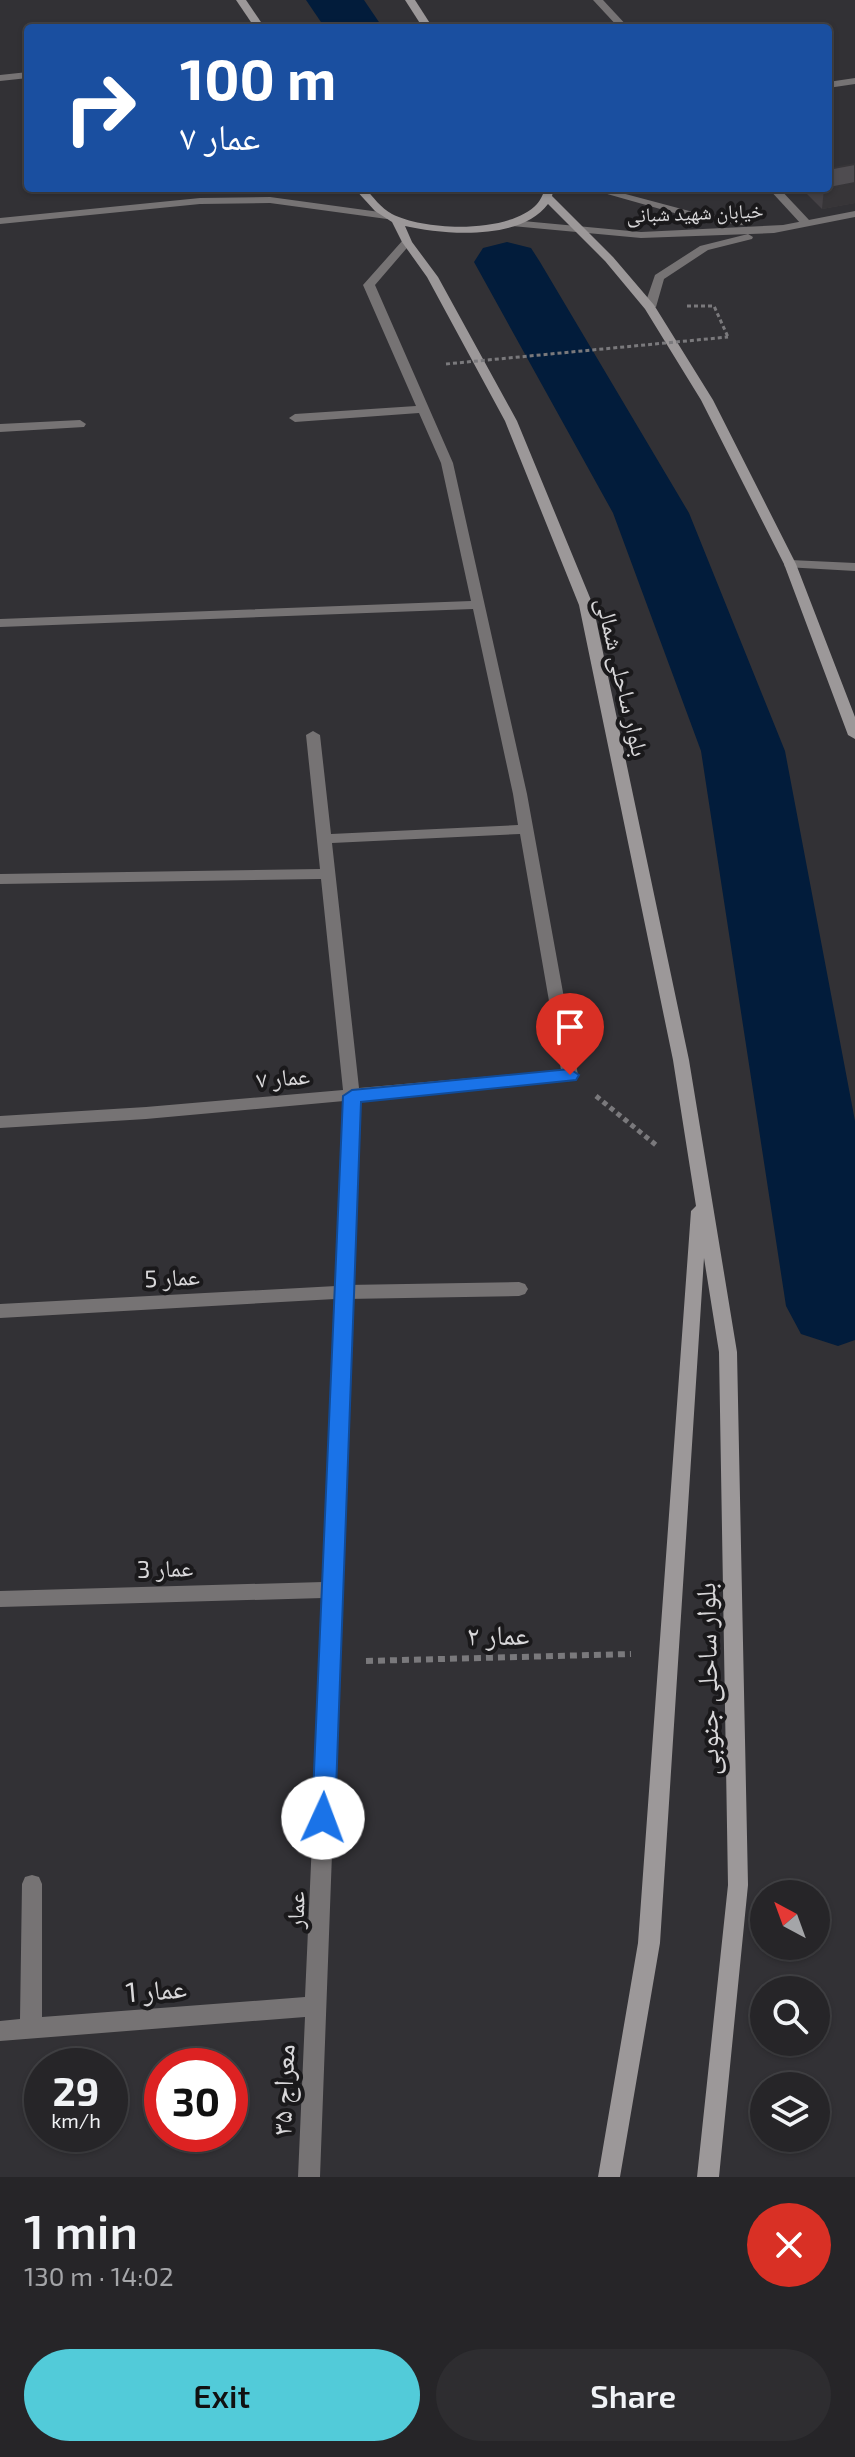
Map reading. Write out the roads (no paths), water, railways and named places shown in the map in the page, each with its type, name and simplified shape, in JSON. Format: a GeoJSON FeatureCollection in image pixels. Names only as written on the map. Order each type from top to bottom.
{"type":"FeatureCollection","features":[{"type":"Feature","properties":{"kind":"main road"},"geometry":{"type":"LineString","coordinates":[[241,0],[257,24]]}},
{"type":"Feature","properties":{"kind":"main road"},"geometry":{"type":"LineString","coordinates":[[410,0],[425,24]]}},
{"type":"Feature","properties":{"kind":"main road"},"geometry":{"type":"LineString","coordinates":[[364,192],[392,217],[429,228],[473,230],[512,223],[534,211],[549,193],[650,307],[707,400],[790,564],[855,735]]}},
{"type":"Feature","properties":{"kind":"main road","name":"بلوار ساحلی شمالی"},"geometry":{"type":"LineString","coordinates":[[392,217],[432,277],[511,421],[586,605],[681,1060],[701,1181]]}},
{"type":"Feature","properties":{"kind":"main road"},"geometry":{"type":"LineString","coordinates":[[609,2177],[649,1943],[701,1181]]}},
{"type":"Feature","properties":{"kind":"main road","name":"بلوار ساحلی جنوبی"},"geometry":{"type":"LineString","coordinates":[[701,1181],[728,1352],[738,1854],[738,1885],[708,2177]]}},
{"type":"Feature","properties":{"kind":"street"},"geometry":{"type":"LineString","coordinates":[[598,0],[620,24]]}},
{"type":"Feature","properties":{"kind":"street"},"geometry":{"type":"LineString","coordinates":[[0,78],[24,75]]}},
{"type":"Feature","properties":{"kind":"street"},"geometry":{"type":"LineString","coordinates":[[832,84],[855,81]]}},
{"type":"Feature","properties":{"kind":"street"},"geometry":{"type":"LineString","coordinates":[[200,201],[237,192]]}},
{"type":"Feature","properties":{"kind":"street"},"geometry":{"type":"LineString","coordinates":[[606,192],[692,215],[783,228]]}},
{"type":"Feature","properties":{"kind":"street"},"geometry":{"type":"LineString","coordinates":[[777,192],[806,223]]}},
{"type":"Feature","properties":{"kind":"street"},"geometry":{"type":"LineString","coordinates":[[0,221],[200,201],[270,200],[392,217]]}},
{"type":"Feature","properties":{"kind":"street","name":"خیابان شهید شبانی"},"geometry":{"type":"LineString","coordinates":[[650,307],[659,277],[704,248],[855,214]]}},
{"type":"Feature","properties":{"kind":"street","name":"خیابان شهید شبانی"},"geometry":{"type":"LineString","coordinates":[[512,223],[641,235],[783,228]]}},
{"type":"Feature","properties":{"kind":"street"},"geometry":{"type":"LineString","coordinates":[[324,839],[526,829],[447,463],[369,285],[407,242]]}},
{"type":"Feature","properties":{"kind":"street"},"geometry":{"type":"LineString","coordinates":[[295,418],[421,409]]}},
{"type":"Feature","properties":{"kind":"street"},"geometry":{"type":"LineString","coordinates":[[0,428],[80,424]]}},
{"type":"Feature","properties":{"kind":"street"},"geometry":{"type":"LineString","coordinates":[[790,564],[855,567]]}},
{"type":"Feature","properties":{"kind":"street"},"geometry":{"type":"LineString","coordinates":[[0,623],[479,605]]}},
{"type":"Feature","properties":{"kind":"street","name":"عمار"},"geometry":{"type":"LineString","coordinates":[[313,735],[352,1096],[317,2006]]}},
{"type":"Feature","properties":{"kind":"street","name":"عمار ۷"},"geometry":{"type":"LineString","coordinates":[[0,1122],[352,1096],[570,1075],[526,829]]}},
{"type":"Feature","properties":{"kind":"street"},"geometry":{"type":"LineString","coordinates":[[0,879],[328,874]]}},
{"type":"Feature","properties":{"kind":"street","name":"عمار 5"},"geometry":{"type":"LineString","coordinates":[[0,1311],[346,1292],[519,1289]]}},
{"type":"Feature","properties":{"kind":"street","name":"عمار 3"},"geometry":{"type":"LineString","coordinates":[[0,1599],[332,1590]]}},
{"type":"Feature","properties":{"kind":"street"},"geometry":{"type":"LineString","coordinates":[[31,2028],[32,1884]]}},
{"type":"Feature","properties":{"kind":"street","name":"عمار 1"},"geometry":{"type":"LineString","coordinates":[[0,2031],[317,2006]]}},
{"type":"Feature","properties":{"kind":"street","name":"معراج ۳۵"},"geometry":{"type":"LineString","coordinates":[[309,2177],[317,2006]]}},
{"type":"Feature","properties":{"kind":"waterway"},"geometry":{"type":"LineString","coordinates":[[335,0],[351,24]]}},
{"type":"Feature","properties":{"kind":"waterway"},"geometry":{"type":"LineString","coordinates":[[507,262],[651,513],[743,751],[838,1306]]}}]}
